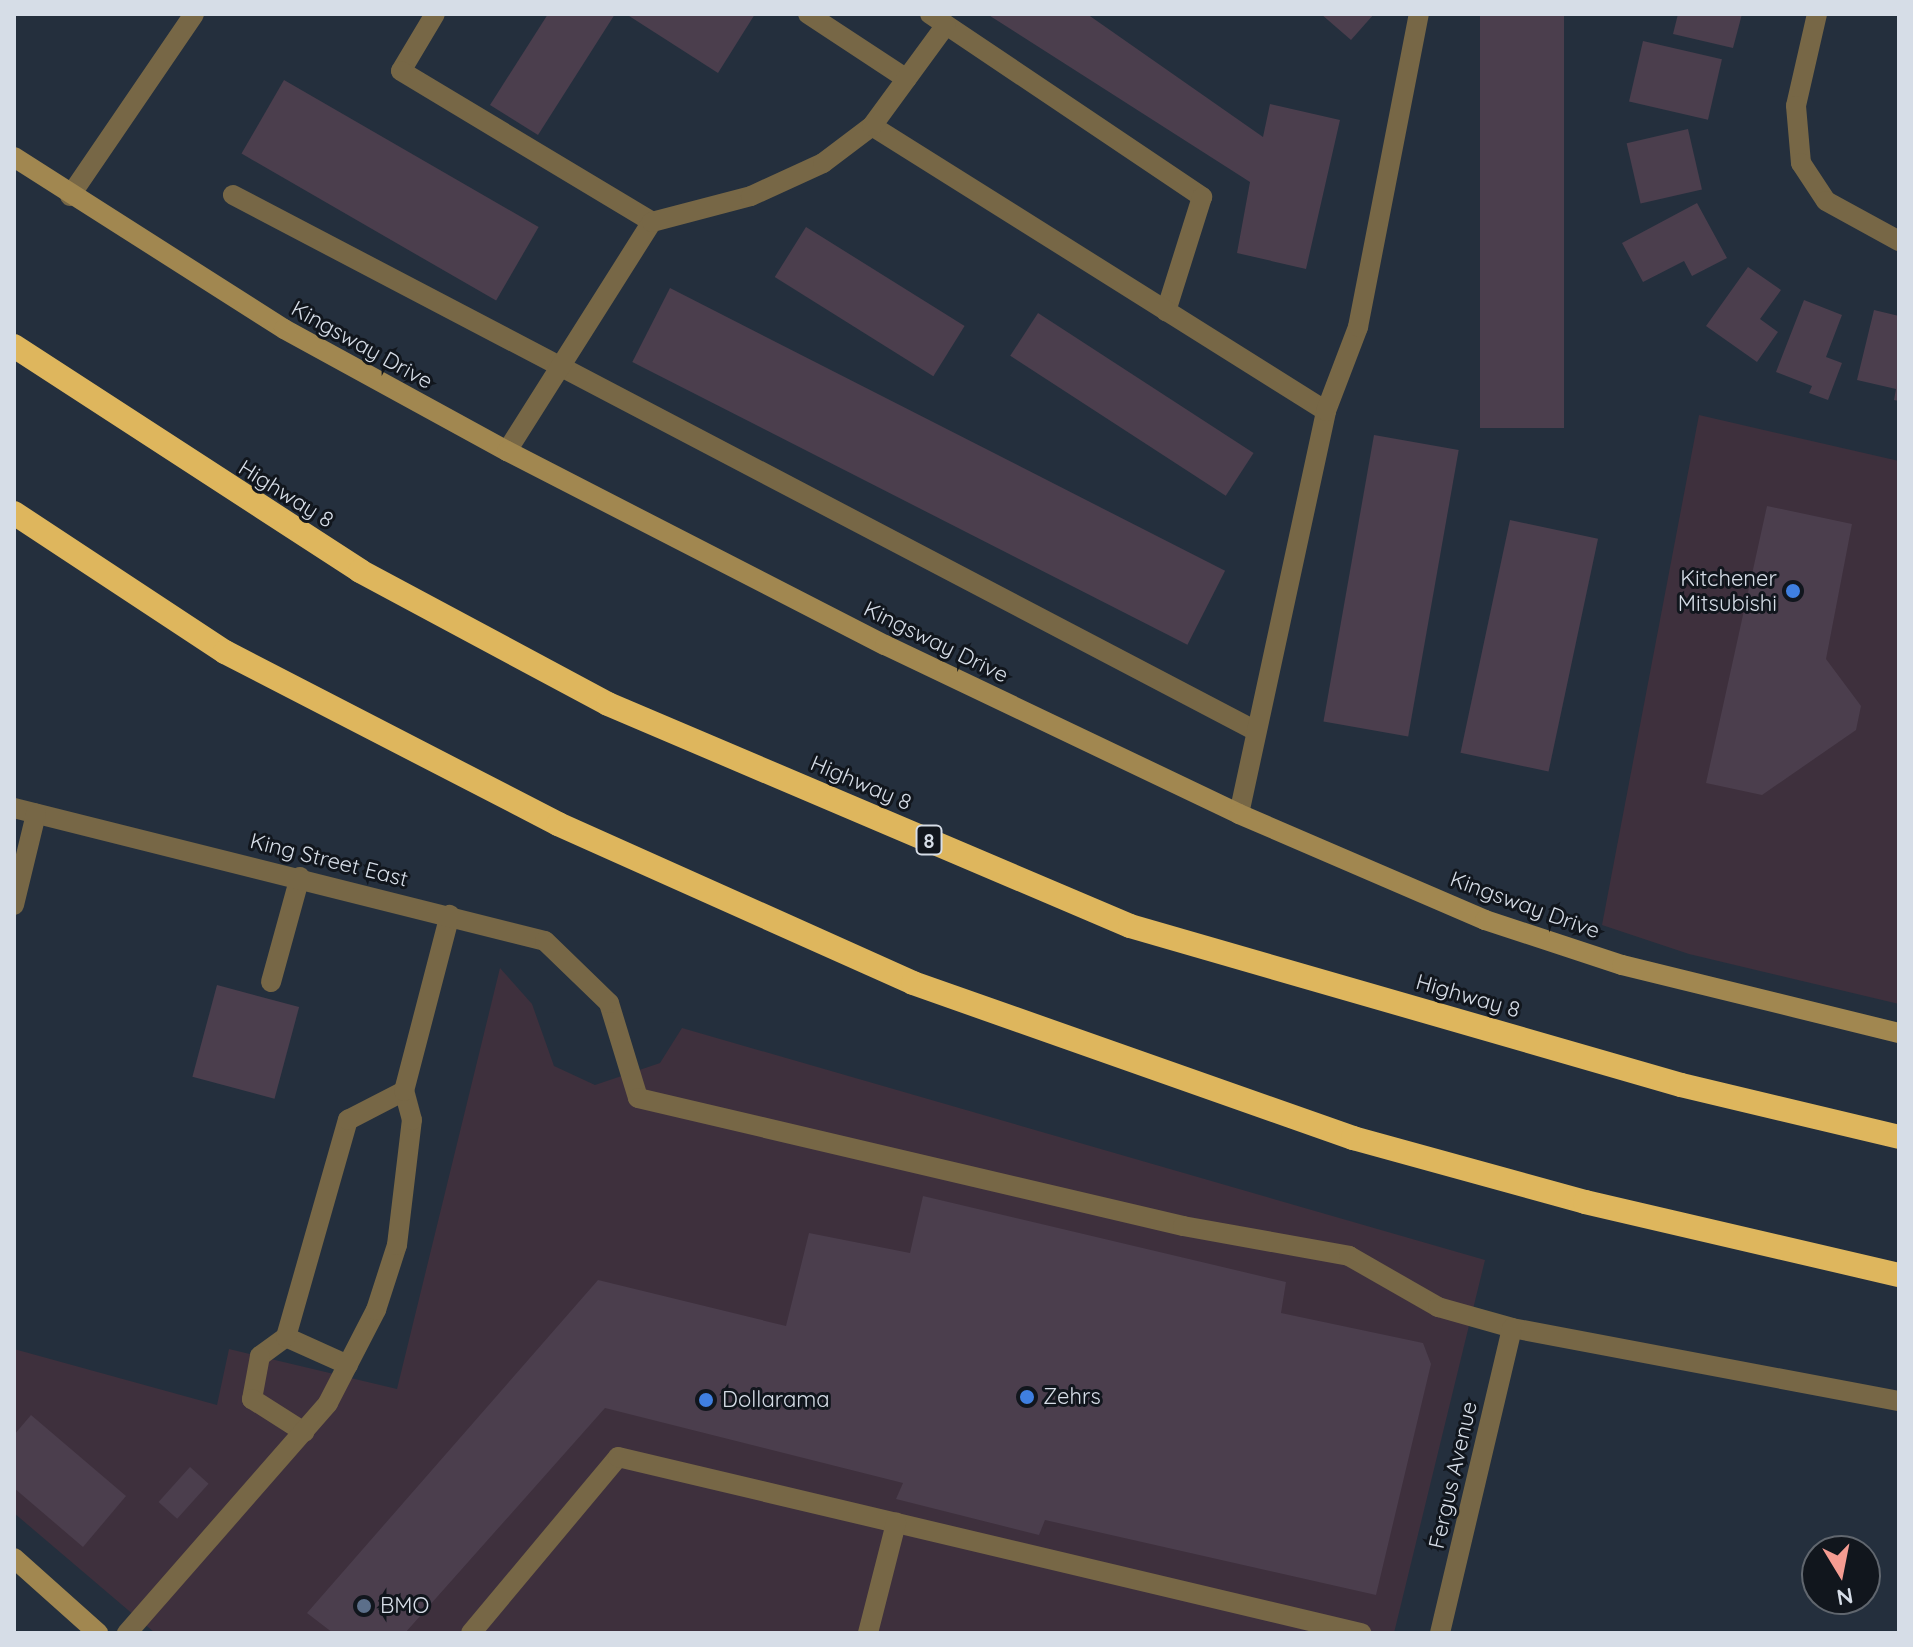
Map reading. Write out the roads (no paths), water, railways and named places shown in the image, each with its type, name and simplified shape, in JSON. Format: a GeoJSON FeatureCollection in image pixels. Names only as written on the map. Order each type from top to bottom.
{"type":"FeatureCollection","features":[{"type":"Feature","properties":{"kind":"highway","name":"Highway 8"},"geometry":{"type":"LineString","coordinates":[[14,346],[118,418],[360,571],[608,704],[1130,926],[1681,1085],[1899,1137]]}},
{"type":"Feature","properties":{"kind":"highway"},"geometry":{"type":"LineString","coordinates":[[14,513],[225,652],[558,824],[913,983],[1353,1138],[1585,1202],[1899,1275]]}},
{"type":"Feature","properties":{"kind":"street"},"geometry":{"type":"LineString","coordinates":[[70,196],[194,14]]}},
{"type":"Feature","properties":{"kind":"street"},"geometry":{"type":"LineString","coordinates":[[435,14],[401,71],[652,222]]}},
{"type":"Feature","properties":{"kind":"street"},"geometry":{"type":"LineString","coordinates":[[808,14],[907,79]]}},
{"type":"Feature","properties":{"kind":"street"},"geometry":{"type":"LineString","coordinates":[[1239,814],[1254,730],[1326,411],[1358,327],[1419,14]]}},
{"type":"Feature","properties":{"kind":"street"},"geometry":{"type":"LineString","coordinates":[[1817,14],[1796,106],[1801,163],[1826,201],[1899,241]]}},
{"type":"Feature","properties":{"kind":"street"},"geometry":{"type":"LineString","coordinates":[[507,451],[652,222],[751,196],[823,163],[872,126],[907,79],[938,20],[1202,197],[1166,311]]}},
{"type":"Feature","properties":{"kind":"street"},"geometry":{"type":"LineString","coordinates":[[872,126],[1326,411]]}},
{"type":"Feature","properties":{"kind":"street","name":"Kingsway Drive"},"geometry":{"type":"LineString","coordinates":[[14,157],[70,196],[284,329],[507,451],[885,645],[1239,814],[1485,920],[1622,965],[1899,1033]]}},
{"type":"Feature","properties":{"kind":"street"},"geometry":{"type":"LineString","coordinates":[[233,195],[1254,730]]}},
{"type":"Feature","properties":{"kind":"street","name":"King Street East"},"geometry":{"type":"LineString","coordinates":[[14,808],[300,877],[545,941],[609,1003],[638,1098],[1183,1226],[1349,1256],[1438,1307],[1512,1328]]}},
{"type":"Feature","properties":{"kind":"street"},"geometry":{"type":"LineString","coordinates":[[14,905],[36,814]]}},
{"type":"Feature","properties":{"kind":"street"},"geometry":{"type":"LineString","coordinates":[[271,982],[300,877]]}},
{"type":"Feature","properties":{"kind":"street"},"geometry":{"type":"LineString","coordinates":[[127,1633],[328,1403],[376,1310],[397,1245],[412,1120],[404,1091],[450,915]]}},
{"type":"Feature","properties":{"kind":"street"},"geometry":{"type":"LineString","coordinates":[[304,1432],[252,1399],[260,1356],[286,1337],[348,1120],[404,1091]]}},
{"type":"Feature","properties":{"kind":"street"},"geometry":{"type":"LineString","coordinates":[[1512,1328],[1899,1401]]}},
{"type":"Feature","properties":{"kind":"street","name":"Fergus Avenue"},"geometry":{"type":"LineString","coordinates":[[1440,1633],[1512,1328]]}},
{"type":"Feature","properties":{"kind":"street"},"geometry":{"type":"LineString","coordinates":[[286,1337],[348,1365]]}},
{"type":"Feature","properties":{"kind":"street"},"geometry":{"type":"LineString","coordinates":[[471,1633],[618,1457],[1361,1633]]}},
{"type":"Feature","properties":{"kind":"street"},"geometry":{"type":"LineString","coordinates":[[868,1633],[896,1523]]}},
{"type":"Feature","properties":{"kind":"street"},"geometry":{"type":"LineString","coordinates":[[14,1558],[98,1633]]}},
{"type":"Feature","properties":{"kind":"place","name":"Kitchener Mitsubishi"},"geometry":{"type":"Point","coordinates":[1793,591]}},
{"type":"Feature","properties":{"kind":"place","name":"Zehrs"},"geometry":{"type":"Point","coordinates":[1027,1397]}},
{"type":"Feature","properties":{"kind":"place","name":"Dollarama"},"geometry":{"type":"Point","coordinates":[706,1400]}},
{"type":"Feature","properties":{"kind":"place","name":"BMO"},"geometry":{"type":"Point","coordinates":[364,1606]}}]}
